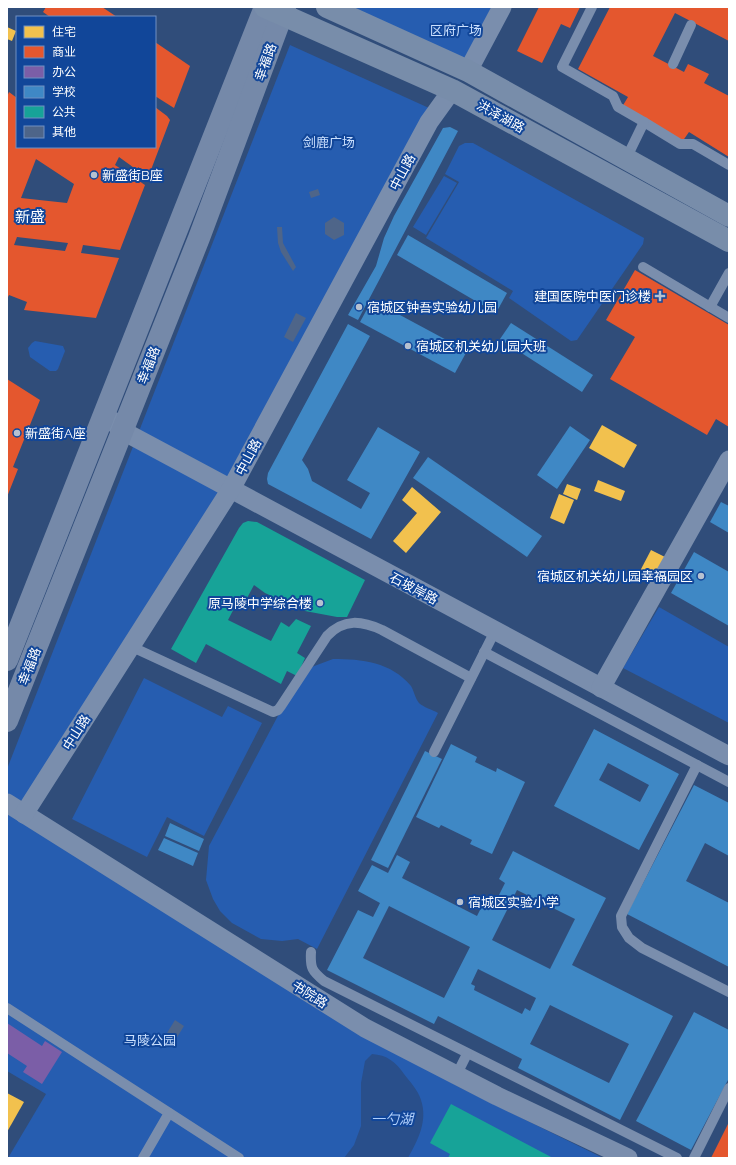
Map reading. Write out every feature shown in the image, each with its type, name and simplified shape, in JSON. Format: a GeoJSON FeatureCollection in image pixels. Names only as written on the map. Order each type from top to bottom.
{"type":"FeatureCollection","features":[{"type":"Feature","properties":{"kind":"main road","name":"洪泽湖路"},"geometry":{"type":"LineString","coordinates":[[327,7],[468,71],[729,216]]}},
{"type":"Feature","properties":{"kind":"main road","name":"洪泽湖路"},"geometry":{"type":"LineString","coordinates":[[274,9],[452,90],[729,241]]}},
{"type":"Feature","properties":{"kind":"main road","name":"幸福路"},"geometry":{"type":"LineString","coordinates":[[7,660],[105,412],[274,9]]}},
{"type":"Feature","properties":{"kind":"main road","name":"幸福路"},"geometry":{"type":"LineString","coordinates":[[7,721],[121,430],[199,238],[274,9]]}},
{"type":"Feature","properties":{"kind":"street"},"geometry":{"type":"LineString","coordinates":[[468,71],[502,7]]}},
{"type":"Feature","properties":{"kind":"street","name":"中山路"},"geometry":{"type":"LineString","coordinates":[[24,814],[231,489],[429,122],[452,90]]}},
{"type":"Feature","properties":{"kind":"street","name":"石坡岸路"},"geometry":{"type":"LineString","coordinates":[[105,412],[121,430],[729,756]]}},
{"type":"Feature","properties":{"kind":"street"},"geometry":{"type":"LineString","coordinates":[[601,688],[729,460]]}},
{"type":"Feature","properties":{"kind":"street","name":"书院路"},"geometry":{"type":"LineString","coordinates":[[7,803],[365,1028],[456,1076],[628,1158]]}},
{"type":"Feature","properties":{"kind":"lane"},"geometry":{"type":"LineString","coordinates":[[592,7],[562,67],[613,96],[618,107],[680,144],[693,144],[729,165]]}},
{"type":"Feature","properties":{"kind":"lane"},"geometry":{"type":"LineString","coordinates":[[673,64],[691,25]]}},
{"type":"Feature","properties":{"kind":"lane"},"geometry":{"type":"LineString","coordinates":[[626,158],[644,122]]}},
{"type":"Feature","properties":{"kind":"lane"},"geometry":{"type":"LineString","coordinates":[[643,267],[729,318]]}},
{"type":"Feature","properties":{"kind":"lane"},"geometry":{"type":"LineString","coordinates":[[710,307],[729,273]]}},
{"type":"Feature","properties":{"kind":"lane"},"geometry":{"type":"LineString","coordinates":[[130,646],[273,712],[278,710],[281,706],[327,636],[341,625],[351,623],[369,624],[471,678]]}},
{"type":"Feature","properties":{"kind":"lane"},"geometry":{"type":"LineString","coordinates":[[434,752],[495,631]]}},
{"type":"Feature","properties":{"kind":"lane"},"geometry":{"type":"LineString","coordinates":[[484,652],[729,782]]}},
{"type":"Feature","properties":{"kind":"lane"},"geometry":{"type":"LineString","coordinates":[[698,765],[621,916],[622,927],[629,938],[642,948],[729,992]]}},
{"type":"Feature","properties":{"kind":"lane"},"geometry":{"type":"LineString","coordinates":[[311,952],[310,964],[314,973],[324,981],[677,1158]]}},
{"type":"Feature","properties":{"kind":"lane"},"geometry":{"type":"LineString","coordinates":[[7,1008],[239,1158]]}},
{"type":"Feature","properties":{"kind":"lane"},"geometry":{"type":"LineString","coordinates":[[456,1076],[467,1054]]}},
{"type":"Feature","properties":{"kind":"lane"},"geometry":{"type":"LineString","coordinates":[[694,1158],[729,1088]]}},
{"type":"Feature","properties":{"kind":"lane"},"geometry":{"type":"LineString","coordinates":[[143,1158],[169,1113]]}},
{"type":"Feature","properties":{"kind":"green space","name":"区府广场"},"geometry":{"type":"Polygon","coordinates":[[[349,7],[495,7],[468,57],[463,58],[349,7]]]}},
{"type":"Feature","properties":{"kind":"green space","name":"剑鹿广场"},"geometry":{"type":"Polygon","coordinates":[[[290,45],[429,108],[230,474],[23,801],[14,799],[7,793],[7,769],[290,45]]]}},
{"type":"Feature","properties":{"kind":"green space"},"geometry":{"type":"Polygon","coordinates":[[[465,143],[473,143],[644,238],[643,244],[577,340],[571,341],[509,298],[513,291],[426,238],[459,182],[445,174],[459,146],[465,143]]]}},
{"type":"Feature","properties":{"kind":"green space"},"geometry":{"type":"Polygon","coordinates":[[[444,176],[457,183],[426,235],[413,227],[444,176]]]}},
{"type":"Feature","properties":{"kind":"green space"},"geometry":{"type":"Polygon","coordinates":[[[35,341],[63,346],[65,351],[56,371],[50,371],[30,357],[28,348],[35,341]]]}},
{"type":"Feature","properties":{"kind":"green space"},"geometry":{"type":"Polygon","coordinates":[[[659,607],[729,647],[729,723],[623,668],[659,607]]]}},
{"type":"Feature","properties":{"kind":"green space"},"geometry":{"type":"Polygon","coordinates":[[[333,659],[365,661],[385,667],[403,678],[411,686],[419,703],[438,713],[317,949],[298,939],[282,941],[261,939],[232,923],[220,911],[213,899],[206,880],[209,846],[297,680],[309,668],[333,659]]]}},
{"type":"Feature","properties":{"kind":"green space"},"geometry":{"type":"Polygon","coordinates":[[[144,678],[222,717],[228,706],[262,723],[204,836],[167,817],[147,857],[72,819],[144,678]]]}},
{"type":"Feature","properties":{"kind":"green space","name":"马陵公园"},"geometry":{"type":"Polygon","coordinates":[[[7,813],[457,1086],[603,1158],[8,1158],[46,1094],[7,1071],[7,813]]]}},
{"type":"Feature","properties":{"kind":"water","name":"一勺湖"},"geometry":{"type":"Polygon","coordinates":[[[372,1054],[391,1060],[414,1086],[421,1100],[423,1108],[423,1123],[408,1158],[344,1158],[354,1145],[361,1126],[361,1083],[365,1061],[372,1054]]]}},
{"type":"Feature","properties":{"kind":"building: 住宅"},"geometry":{"type":"Polygon","coordinates":[[[7,27],[16,31],[12,41],[7,39],[7,27]]]}},
{"type":"Feature","properties":{"kind":"building: 住宅"},"geometry":{"type":"Polygon","coordinates":[[[602,425],[637,445],[624,468],[589,448],[602,425]]]}},
{"type":"Feature","properties":{"kind":"building: 住宅"},"geometry":{"type":"Polygon","coordinates":[[[598,480],[625,491],[621,501],[594,491],[598,480]]]}},
{"type":"Feature","properties":{"kind":"building: 住宅"},"geometry":{"type":"Polygon","coordinates":[[[567,484],[581,489],[577,500],[563,494],[567,484]]]}},
{"type":"Feature","properties":{"kind":"building: 住宅"},"geometry":{"type":"Polygon","coordinates":[[[412,487],[441,512],[406,553],[393,541],[417,513],[402,500],[412,487]]]}},
{"type":"Feature","properties":{"kind":"building: 住宅"},"geometry":{"type":"Polygon","coordinates":[[[559,494],[574,500],[564,524],[550,518],[559,494]]]}},
{"type":"Feature","properties":{"kind":"building: 住宅"},"geometry":{"type":"Polygon","coordinates":[[[651,550],[665,557],[653,580],[639,573],[651,550]]]}},
{"type":"Feature","properties":{"kind":"building: 住宅"},"geometry":{"type":"Polygon","coordinates":[[[7,1093],[24,1102],[7,1132],[7,1093]]]}},
{"type":"Feature","properties":{"kind":"building: 商业"},"geometry":{"type":"Polygon","coordinates":[[[46,7],[102,7],[116,16],[49,16],[43,12],[46,7]]]}},
{"type":"Feature","properties":{"kind":"building: 商业"},"geometry":{"type":"Polygon","coordinates":[[[539,7],[580,7],[570,28],[561,24],[542,63],[517,51],[539,7]]]}},
{"type":"Feature","properties":{"kind":"building: 商业"},"geometry":{"type":"Polygon","coordinates":[[[610,7],[729,7],[729,41],[675,13],[653,56],[684,72],[688,64],[709,74],[704,83],[729,96],[729,157],[689,132],[682,142],[622,107],[628,97],[578,69],[610,7]]]}},
{"type":"Feature","properties":{"kind":"building: 商业"},"geometry":{"type":"Polygon","coordinates":[[[156,43],[190,66],[174,108],[156,97],[156,43]]]}},
{"type":"Feature","properties":{"kind":"building: 商业"},"geometry":{"type":"Polygon","coordinates":[[[9,92],[16,97],[16,148],[156,148],[156,108],[167,116],[170,120],[149,175],[138,167],[137,170],[119,157],[115,165],[145,185],[120,250],[83,245],[81,253],[119,258],[96,318],[24,310],[27,302],[9,295],[7,299],[7,97],[9,92]],[[36,159],[21,198],[67,203],[74,184],[36,159]],[[17,237],[14,245],[65,251],[68,243],[17,237]]]}},
{"type":"Feature","properties":{"kind":"building: 商业"},"geometry":{"type":"Polygon","coordinates":[[[635,270],[729,325],[729,427],[716,419],[707,435],[610,379],[635,337],[606,320],[635,270]]]}},
{"type":"Feature","properties":{"kind":"building: 商业","name":"新盛街A座"},"geometry":{"type":"Polygon","coordinates":[[[7,379],[40,400],[13,467],[18,469],[7,497],[7,379]]]}},
{"type":"Feature","properties":{"kind":"building: 商业"},"geometry":{"type":"Polygon","coordinates":[[[729,1122],[729,1158],[711,1158],[729,1122]]]}},
{"type":"Feature","properties":{"kind":"building: 办公"},"geometry":{"type":"Polygon","coordinates":[[[7,1023],[42,1046],[45,1041],[62,1052],[42,1084],[23,1072],[27,1066],[7,1053],[7,1023]]]}},
{"type":"Feature","properties":{"kind":"building: 学校"},"geometry":{"type":"Polygon","coordinates":[[[450,127],[458,131],[358,320],[348,315],[376,266],[384,238],[394,216],[443,128],[450,127]]]}},
{"type":"Feature","properties":{"kind":"building: 学校"},"geometry":{"type":"Polygon","coordinates":[[[408,235],[507,293],[496,313],[397,255],[408,235]]]}},
{"type":"Feature","properties":{"kind":"building: 学校"},"geometry":{"type":"Polygon","coordinates":[[[372,300],[467,351],[455,373],[360,322],[372,300]]]}},
{"type":"Feature","properties":{"kind":"building: 学校"},"geometry":{"type":"Polygon","coordinates":[[[511,323],[593,375],[582,392],[500,339],[511,323]]]}},
{"type":"Feature","properties":{"kind":"building: 学校"},"geometry":{"type":"Polygon","coordinates":[[[348,324],[370,336],[302,460],[308,469],[312,481],[361,509],[370,493],[347,480],[378,427],[420,452],[371,539],[268,484],[267,479],[268,473],[348,324]]]}},
{"type":"Feature","properties":{"kind":"building: 学校"},"geometry":{"type":"Polygon","coordinates":[[[570,426],[590,440],[557,489],[537,475],[570,426]]]}},
{"type":"Feature","properties":{"kind":"building: 学校"},"geometry":{"type":"Polygon","coordinates":[[[428,457],[542,536],[527,557],[413,478],[428,457]]]}},
{"type":"Feature","properties":{"kind":"building: 学校"},"geometry":{"type":"Polygon","coordinates":[[[721,502],[729,506],[729,533],[710,522],[721,502]]]}},
{"type":"Feature","properties":{"kind":"building: 学校"},"geometry":{"type":"Polygon","coordinates":[[[694,552],[729,572],[729,626],[671,593],[694,552]]]}},
{"type":"Feature","properties":{"kind":"building: 学校"},"geometry":{"type":"Polygon","coordinates":[[[594,729],[679,774],[639,850],[554,806],[594,729]],[[608,763],[599,780],[640,802],[649,785],[608,763]]]}},
{"type":"Feature","properties":{"kind":"building: 学校"},"geometry":{"type":"Polygon","coordinates":[[[451,744],[477,757],[475,762],[496,772],[497,768],[525,782],[492,854],[470,844],[472,840],[441,825],[439,828],[416,817],[451,744]]]}},
{"type":"Feature","properties":{"kind":"building: 学校"},"geometry":{"type":"Polygon","coordinates":[[[425,751],[442,759],[388,868],[371,860],[425,751]]]}},
{"type":"Feature","properties":{"kind":"building: 学校"},"geometry":{"type":"Polygon","coordinates":[[[694,785],[729,803],[729,856],[705,843],[686,881],[729,903],[729,967],[627,914],[694,785]]]}},
{"type":"Feature","properties":{"kind":"building: 学校"},"geometry":{"type":"Polygon","coordinates":[[[170,823],[204,839],[199,851],[165,836],[170,823]]]}},
{"type":"Feature","properties":{"kind":"building: 学校"},"geometry":{"type":"Polygon","coordinates":[[[164,838],[198,853],[193,866],[158,850],[164,838]]]}},
{"type":"Feature","properties":{"kind":"building: 学校"},"geometry":{"type":"Polygon","coordinates":[[[513,851],[606,898],[572,965],[673,1016],[620,1120],[518,1068],[522,1059],[438,1016],[434,1024],[327,970],[358,910],[373,917],[380,903],[358,891],[372,865],[388,873],[397,855],[410,862],[402,878],[477,916],[485,900],[494,905],[505,883],[499,879],[513,851]],[[517,890],[492,940],[550,969],[575,919],[517,890]],[[389,906],[363,958],[444,998],[470,947],[389,906]],[[478,969],[471,984],[475,986],[474,990],[522,1014],[525,1008],[530,1011],[536,998],[478,969]],[[550,1005],[530,1044],[609,1083],[629,1044],[550,1005]]]}},
{"type":"Feature","properties":{"kind":"building: 学校"},"geometry":{"type":"Polygon","coordinates":[[[694,1012],[729,1030],[729,1078],[691,1150],[636,1121],[694,1012]]]}},
{"type":"Feature","properties":{"kind":"building: 公共","name":"原马陵中学综合楼"},"geometry":{"type":"Polygon","coordinates":[[[248,521],[257,522],[365,580],[347,617],[337,617],[305,611],[265,593],[254,585],[246,600],[240,597],[228,620],[271,641],[281,622],[289,627],[296,619],[311,626],[297,653],[305,658],[297,676],[287,671],[281,684],[206,644],[196,663],[171,649],[239,528],[243,523],[248,521]]]}},
{"type":"Feature","properties":{"kind":"building: 公共"},"geometry":{"type":"Polygon","coordinates":[[[451,1104],[553,1158],[448,1158],[450,1154],[430,1143],[451,1104]]]}},
{"type":"Feature","properties":{"kind":"building: 其他"},"geometry":{"type":"Polygon","coordinates":[[[318,189],[320,195],[311,198],[309,192],[318,189]]]}},
{"type":"Feature","properties":{"kind":"building: 其他"},"geometry":{"type":"Polygon","coordinates":[[[334,217],[344,223],[344,235],[334,240],[325,234],[325,223],[334,217]]]}},
{"type":"Feature","properties":{"kind":"building: 其他"},"geometry":{"type":"Polygon","coordinates":[[[277,227],[282,227],[283,243],[296,267],[293,271],[281,252],[278,243],[277,227]]]}},
{"type":"Feature","properties":{"kind":"building: 其他"},"geometry":{"type":"Polygon","coordinates":[[[296,313],[306,318],[293,342],[284,337],[296,313]]]}},
{"type":"Feature","properties":{"kind":"building: 其他"},"geometry":{"type":"Polygon","coordinates":[[[175,1020],[184,1026],[176,1039],[167,1033],[175,1020]]]}},
{"type":"Feature","properties":{"kind":"place","name":"新盛街B座"},"geometry":{"type":"Point","coordinates":[94,175]}},
{"type":"Feature","properties":{"kind":"place","name":"建国医院中医门诊楼"},"geometry":{"type":"Point","coordinates":[660,296]}},
{"type":"Feature","properties":{"kind":"place","name":"宿城区钟吾实验幼儿园"},"geometry":{"type":"Point","coordinates":[359,307]}},
{"type":"Feature","properties":{"kind":"place","name":"宿城区机关幼儿园大班"},"geometry":{"type":"Point","coordinates":[408,346]}},
{"type":"Feature","properties":{"kind":"place","name":"新盛街A座"},"geometry":{"type":"Point","coordinates":[17,433]}},
{"type":"Feature","properties":{"kind":"place","name":"宿城区机关幼儿园幸福园区"},"geometry":{"type":"Point","coordinates":[701,576]}},
{"type":"Feature","properties":{"kind":"place","name":"原马陵中学综合楼"},"geometry":{"type":"Point","coordinates":[320,603]}},
{"type":"Feature","properties":{"kind":"place","name":"宿城区实验小学"},"geometry":{"type":"Point","coordinates":[460,902]}},
{"type":"Feature","properties":{"kind":"district","name":"新盛"},"geometry":{"type":"Point","coordinates":[30,217]}}]}
